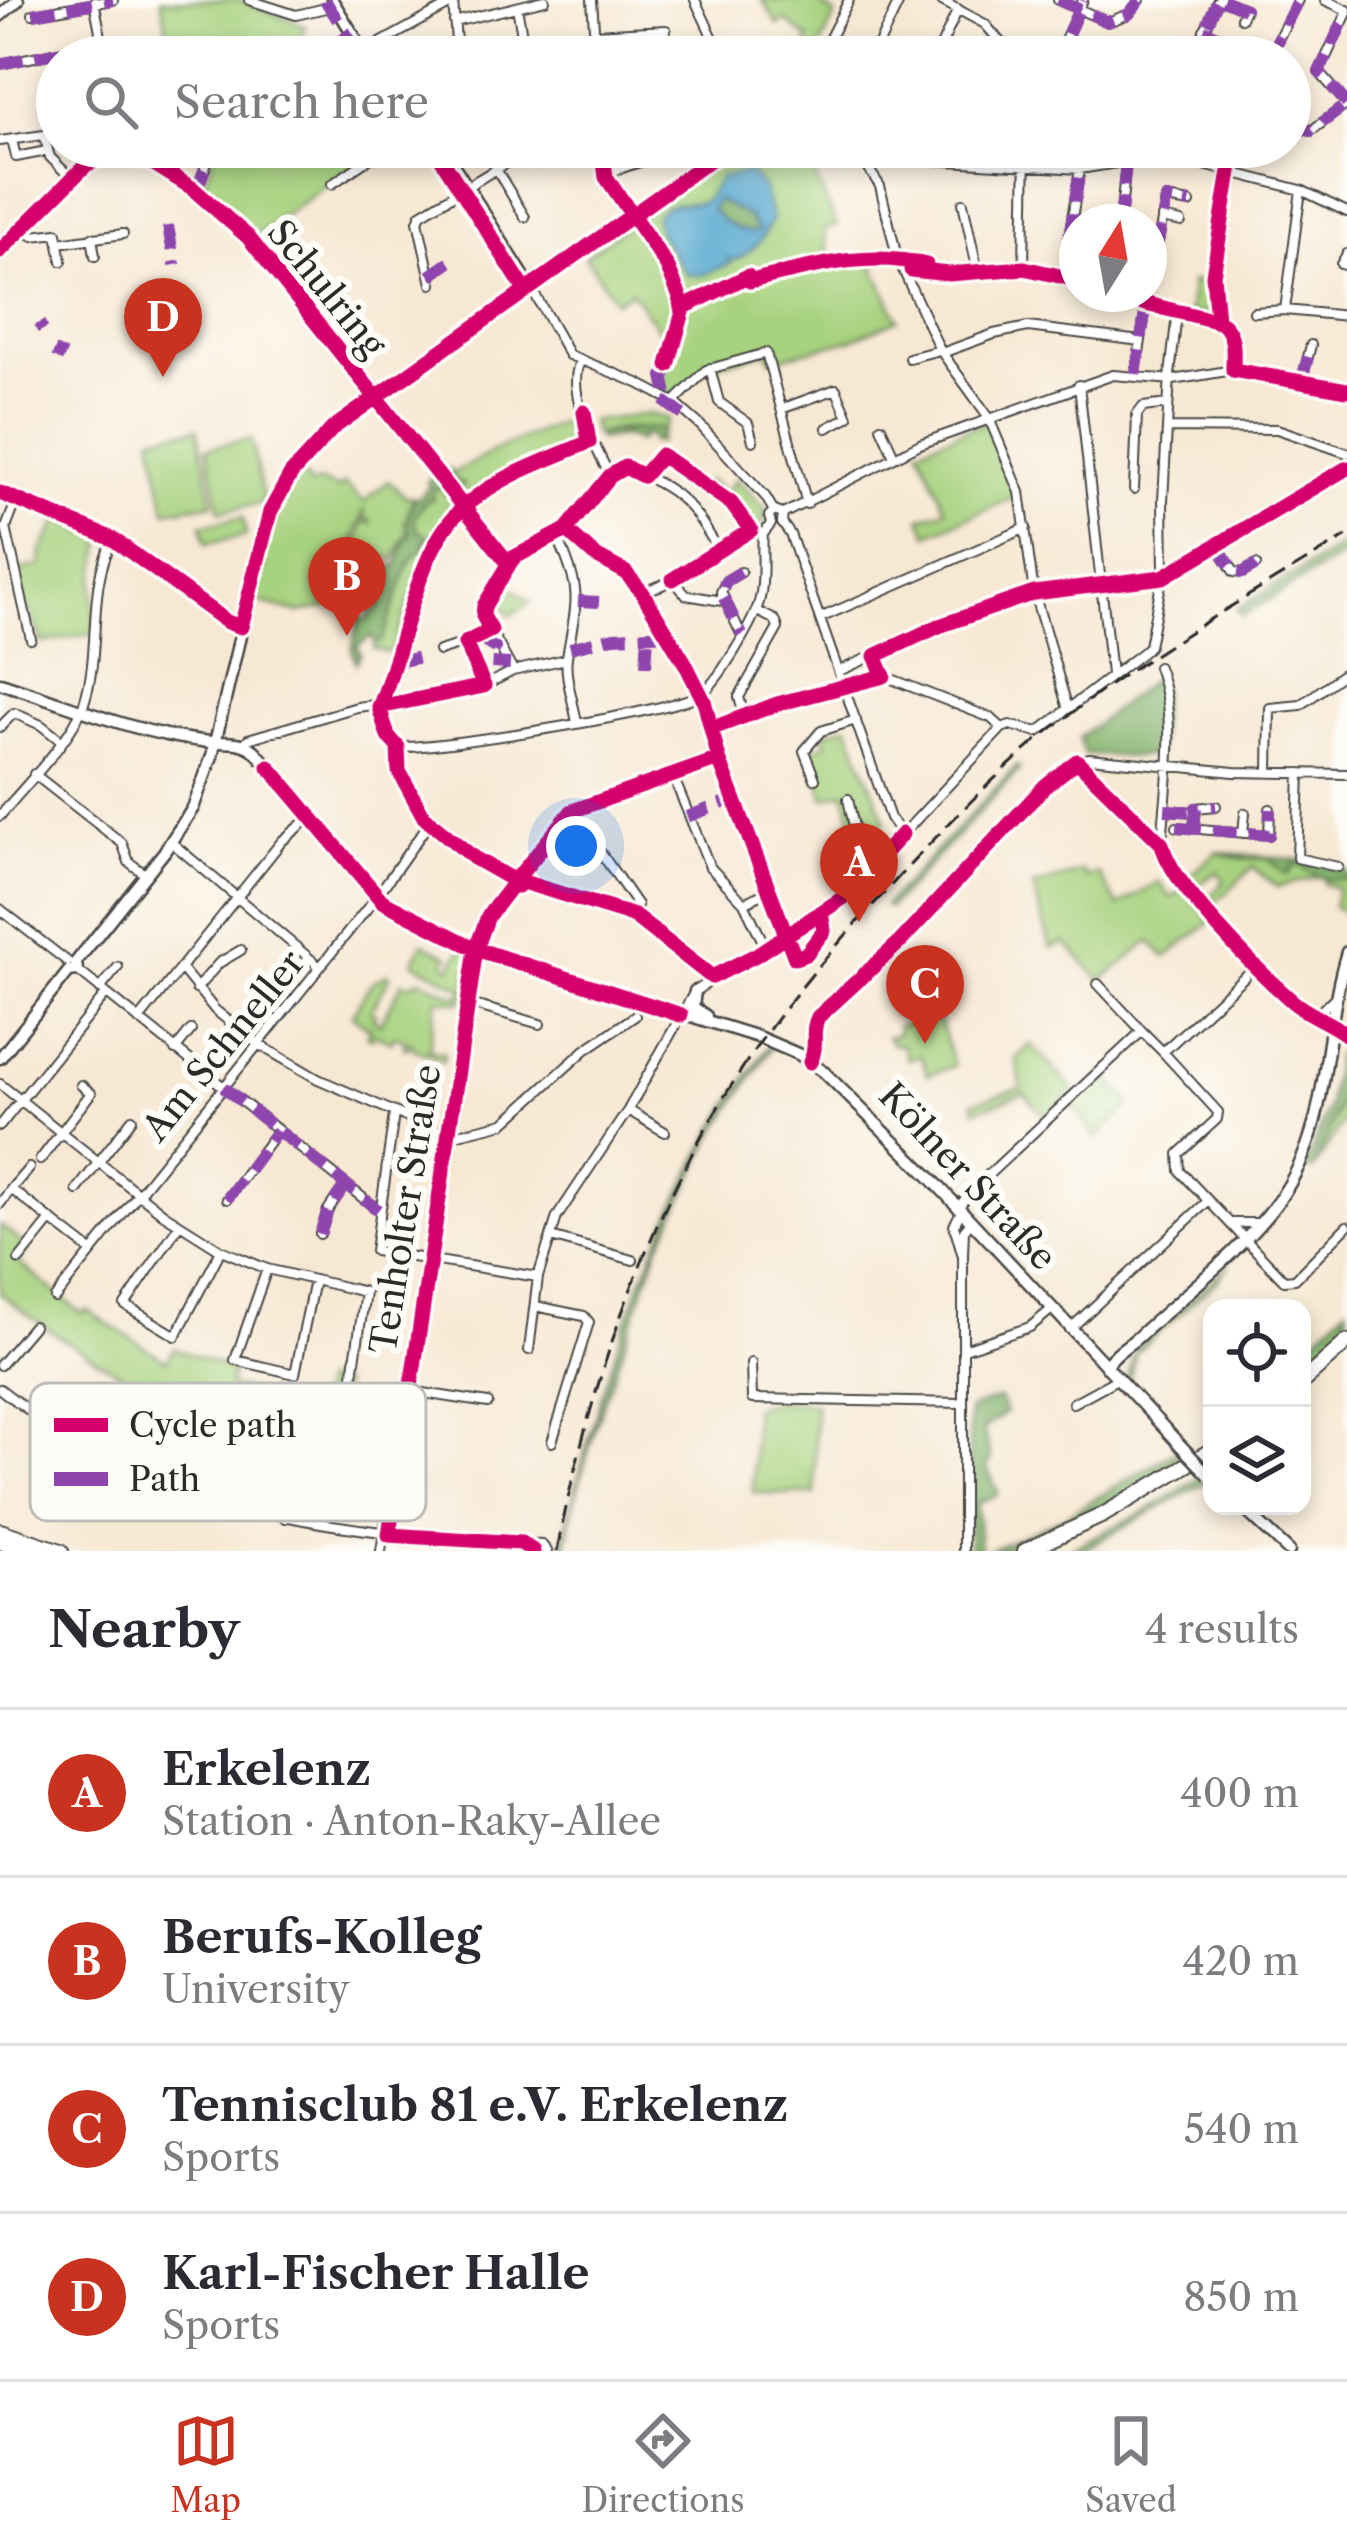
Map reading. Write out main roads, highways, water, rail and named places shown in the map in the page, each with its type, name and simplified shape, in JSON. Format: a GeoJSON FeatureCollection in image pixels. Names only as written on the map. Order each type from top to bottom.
{"type":"FeatureCollection","features":[{"type":"Feature","properties":{"kind":"highway"},"geometry":{"type":"LineString","coordinates":[[1311,1374],[1347,1342]]}},
{"type":"Feature","properties":{"kind":"highway"},"geometry":{"type":"LineString","coordinates":[[1311,1385],[1347,1353]]}},
{"type":"Feature","properties":{"kind":"highway"},"geometry":{"type":"LineString","coordinates":[[1025,1551],[1103,1515],[1203,1455]]}},
{"type":"Feature","properties":{"kind":"highway"},"geometry":{"type":"LineString","coordinates":[[1046,1551],[1203,1475]]}},
{"type":"Feature","properties":{"kind":"highway"},"geometry":{"type":"LineString","coordinates":[[0,1532],[61,1551]]}},
{"type":"Feature","properties":{"kind":"highway"},"geometry":{"type":"LineString","coordinates":[[0,1542],[29,1551]]}},
{"type":"Feature","properties":{"kind":"main road"},"geometry":{"type":"LineString","coordinates":[[0,16],[18,0]]}},
{"type":"Feature","properties":{"kind":"main road"},"geometry":{"type":"LineString","coordinates":[[333,3],[358,36]]}},
{"type":"Feature","properties":{"kind":"main road"},"geometry":{"type":"LineString","coordinates":[[0,1058],[146,875],[193,808],[215,742],[266,524],[291,474],[333,428],[530,286],[457,168]]}},
{"type":"Feature","properties":{"kind":"main road"},"geometry":{"type":"LineString","coordinates":[[0,683],[144,729],[215,742]]}},
{"type":"Feature","properties":{"kind":"main road","name":"Kölner Straße"},"geometry":{"type":"LineString","coordinates":[[215,742],[245,743],[256,752],[377,896],[476,949],[758,1037],[810,1062],[846,1090],[1180,1447],[1203,1465]]}},
{"type":"Feature","properties":{"kind":"main road"},"geometry":{"type":"LineString","coordinates":[[1106,1367],[1109,1359],[1259,1223],[1288,1185],[1311,1139],[1323,1098],[1336,996],[1347,952]]}},
{"type":"Feature","properties":{"kind":"main road"},"geometry":{"type":"LineString","coordinates":[[695,991],[695,1010],[736,1030]]}},
{"type":"Feature","properties":{"kind":"main road"},"geometry":{"type":"LineString","coordinates":[[1106,1367],[1122,1358],[1134,1341]]}},
{"type":"Feature","properties":{"kind":"main road"},"geometry":{"type":"LineString","coordinates":[[1120,1383],[1122,1358]]}},
{"type":"Feature","properties":{"kind":"main road"},"geometry":{"type":"LineString","coordinates":[[1250,1515],[1288,1551]]}},
{"type":"Feature","properties":{"kind":"water"},"geometry":{"type":"Polygon","coordinates":[[[749,172],[763,188],[772,220],[757,244],[741,257],[728,258],[730,264],[702,275],[687,275],[660,236],[655,217],[672,205],[704,201],[721,177],[749,172]],[[717,200],[711,208],[732,226],[758,231],[748,216],[717,200]]]}},
{"type":"Feature","properties":{"kind":"railway"},"geometry":{"type":"LineString","coordinates":[[557,1551],[604,1367],[648,1247],[703,1132],[791,1001],[932,841],[1030,747],[1159,652],[1347,536]]}},
{"type":"Feature","properties":{"kind":"place","name":"Karl-Fischer Halle"},"geometry":{"type":"Point","coordinates":[163,377]}},
{"type":"Feature","properties":{"kind":"place","name":"Berufs-Kolleg"},"geometry":{"type":"Point","coordinates":[347,636]}},
{"type":"Feature","properties":{"kind":"place","name":"Erkelenz"},"geometry":{"type":"Point","coordinates":[859,922]}},
{"type":"Feature","properties":{"kind":"place","name":"Tennisclub 81 e.V. Erkelenz"},"geometry":{"type":"Point","coordinates":[925,1044]}}]}
